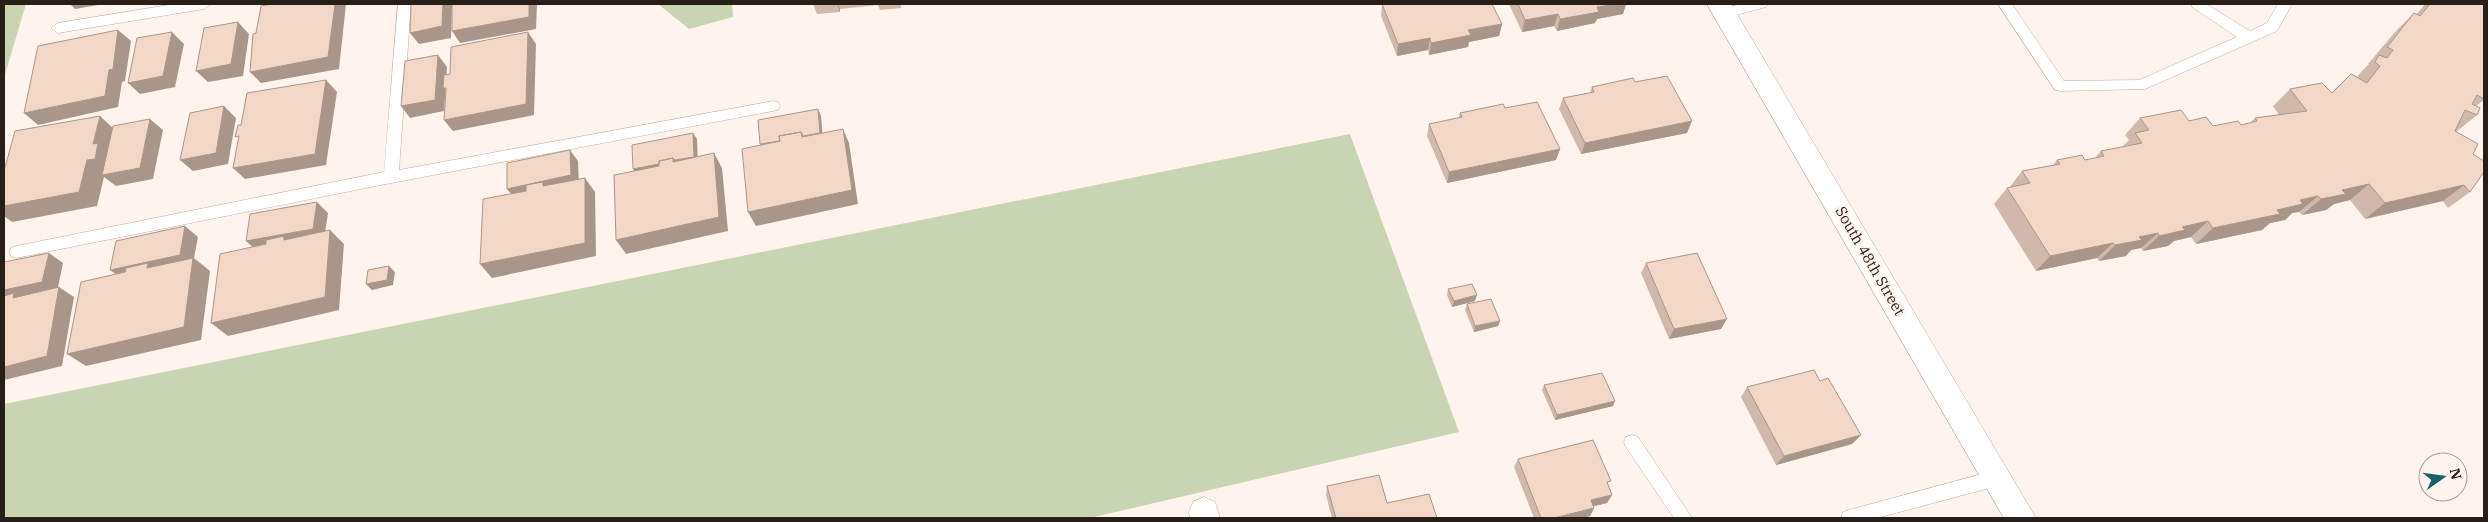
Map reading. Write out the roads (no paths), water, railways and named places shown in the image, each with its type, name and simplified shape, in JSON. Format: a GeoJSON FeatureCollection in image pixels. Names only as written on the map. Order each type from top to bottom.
{"type":"FeatureCollection","features":[{"type":"Feature","properties":{"kind":"street","name":"South 48th Street"},"geometry":{"type":"LineString","coordinates":[[1722,9],[2021,518]]}},
{"type":"Feature","properties":{"kind":"lane"},"geometry":{"type":"LineString","coordinates":[[58,28],[204,4]]}},
{"type":"Feature","properties":{"kind":"lane"},"geometry":{"type":"LineString","coordinates":[[391,177],[404,4]]}},
{"type":"Feature","properties":{"kind":"lane"},"geometry":{"type":"LineString","coordinates":[[1722,9],[1761,4]]}},
{"type":"Feature","properties":{"kind":"lane"},"geometry":{"type":"LineString","coordinates":[[2006,4],[2060,86],[2140,85],[2272,27],[2284,4]]}},
{"type":"Feature","properties":{"kind":"lane"},"geometry":{"type":"LineString","coordinates":[[2197,4],[2222,22],[2249,37]]}},
{"type":"Feature","properties":{"kind":"lane"},"geometry":{"type":"LineString","coordinates":[[16,252],[391,177],[773,106]]}},
{"type":"Feature","properties":{"kind":"lane"},"geometry":{"type":"LineString","coordinates":[[1632,442],[1684,518]]}},
{"type":"Feature","properties":{"kind":"lane"},"geometry":{"type":"LineString","coordinates":[[1849,518],[1997,478]]}}]}
